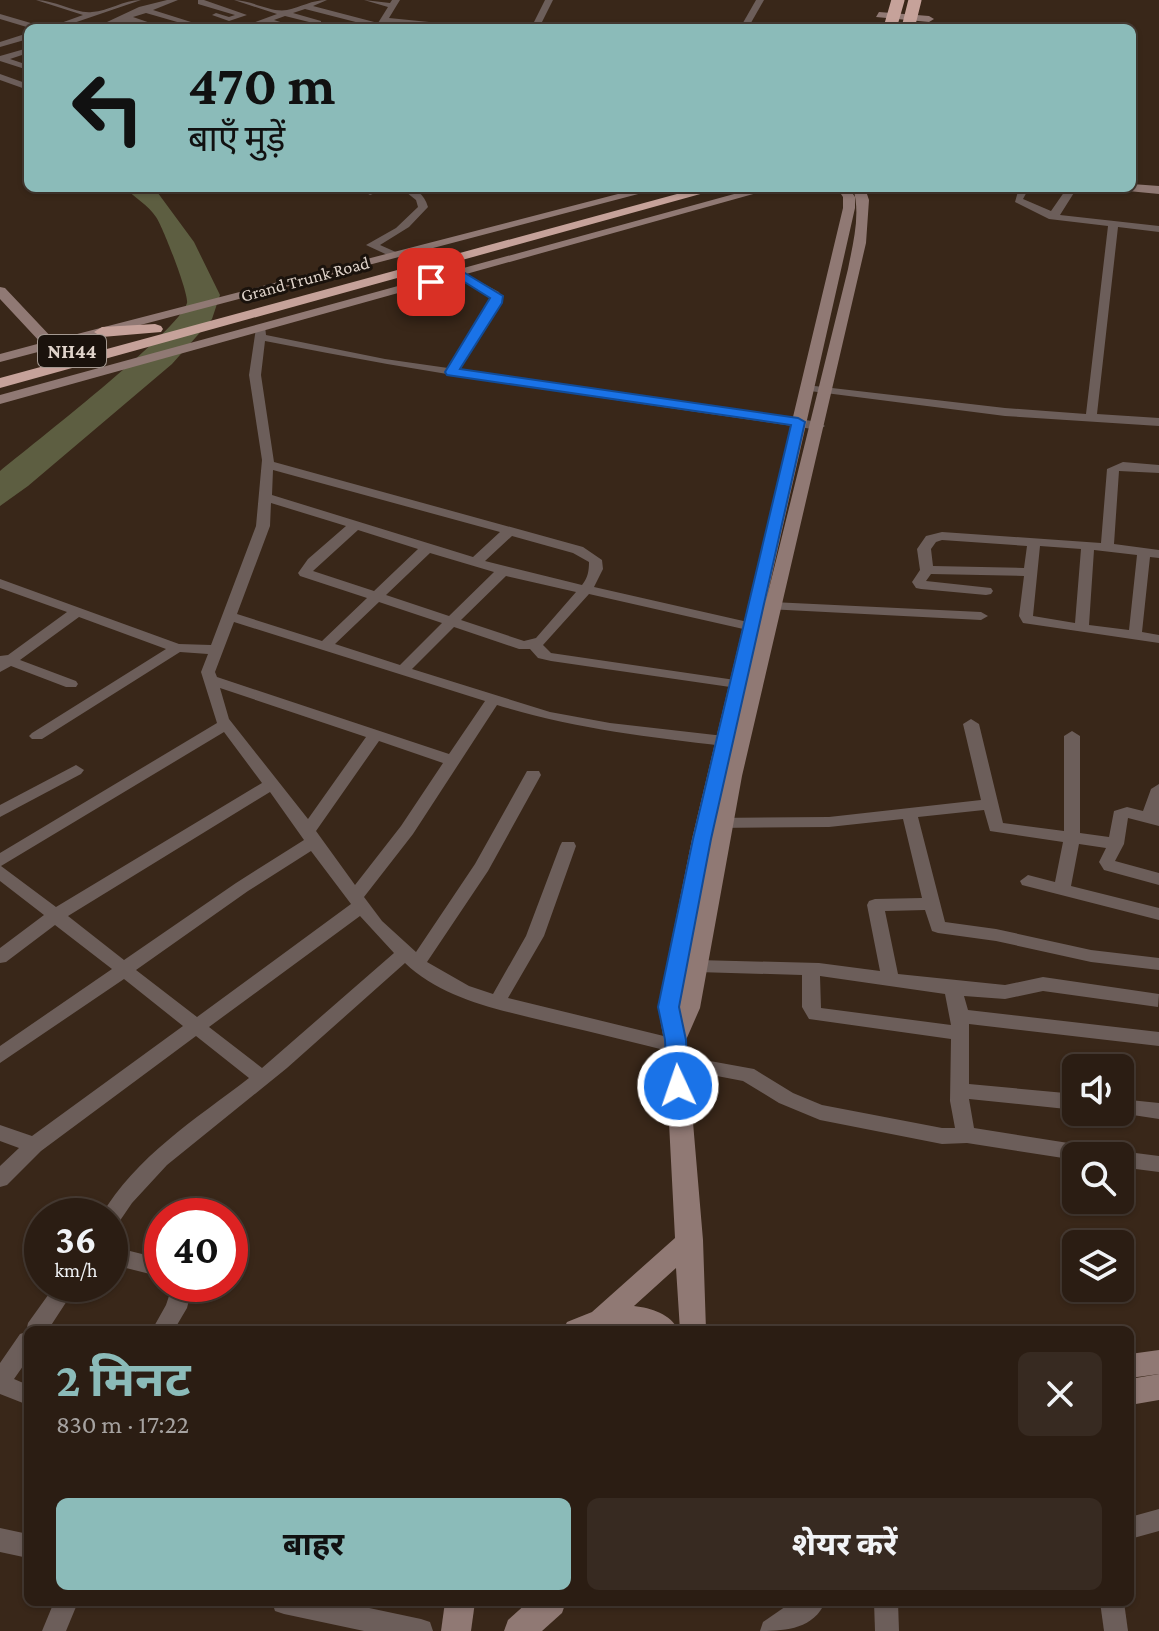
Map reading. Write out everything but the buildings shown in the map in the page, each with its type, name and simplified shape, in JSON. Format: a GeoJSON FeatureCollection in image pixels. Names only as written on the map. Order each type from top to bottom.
{"type":"FeatureCollection","features":[{"type":"Feature","properties":{"kind":"highway"},"geometry":{"type":"LineString","coordinates":[[891,24],[898,0]]}},
{"type":"Feature","properties":{"kind":"highway"},"geometry":{"type":"LineString","coordinates":[[909,24],[915,0]]}},
{"type":"Feature","properties":{"kind":"highway","name":"Grand Trunk Road"},"geometry":{"type":"LineString","coordinates":[[237,307],[664,192]]}},
{"type":"Feature","properties":{"kind":"highway","name":"Grand Trunk Road"},"geometry":{"type":"LineString","coordinates":[[237,307],[699,192]]}},
{"type":"Feature","properties":{"kind":"highway","name":"NH44"},"geometry":{"type":"LineString","coordinates":[[0,371],[237,307]]}},
{"type":"Feature","properties":{"kind":"highway"},"geometry":{"type":"LineString","coordinates":[[102,332],[144,332]]}},
{"type":"Feature","properties":{"kind":"highway","name":"NH44"},"geometry":{"type":"LineString","coordinates":[[0,383],[144,332]]}},
{"type":"Feature","properties":{"kind":"street"},"geometry":{"type":"LineString","coordinates":[[40,0],[90,15]]}},
{"type":"Feature","properties":{"kind":"street"},"geometry":{"type":"LineString","coordinates":[[53,4],[65,0]]}},
{"type":"Feature","properties":{"kind":"street"},"geometry":{"type":"LineString","coordinates":[[63,24],[137,0]]}},
{"type":"Feature","properties":{"kind":"street"},"geometry":{"type":"LineString","coordinates":[[145,24],[123,17],[174,0]]}},
{"type":"Feature","properties":{"kind":"street"},"geometry":{"type":"LineString","coordinates":[[238,0],[285,13],[303,23],[318,23],[339,15]]}},
{"type":"Feature","properties":{"kind":"street"},"geometry":{"type":"LineString","coordinates":[[265,8],[287,0]]}},
{"type":"Feature","properties":{"kind":"street"},"geometry":{"type":"LineString","coordinates":[[255,24],[323,0]]}},
{"type":"Feature","properties":{"kind":"street"},"geometry":{"type":"LineString","coordinates":[[368,0],[394,3],[381,24]]}},
{"type":"Feature","properties":{"kind":"street"},"geometry":{"type":"LineString","coordinates":[[537,24],[549,0]]}},
{"type":"Feature","properties":{"kind":"street"},"geometry":{"type":"LineString","coordinates":[[746,24],[760,0]]}},
{"type":"Feature","properties":{"kind":"street"},"geometry":{"type":"LineString","coordinates":[[876,24],[884,0]]}},
{"type":"Feature","properties":{"kind":"street"},"geometry":{"type":"LineString","coordinates":[[124,4],[191,24],[207,7]]}},
{"type":"Feature","properties":{"kind":"street"},"geometry":{"type":"LineString","coordinates":[[188,6],[207,7],[229,10],[243,15],[230,19],[207,7]]}},
{"type":"Feature","properties":{"kind":"street"},"geometry":{"type":"LineString","coordinates":[[305,6],[376,24]]}},
{"type":"Feature","properties":{"kind":"street"},"geometry":{"type":"LineString","coordinates":[[303,23],[325,12]]}},
{"type":"Feature","properties":{"kind":"street"},"geometry":{"type":"LineString","coordinates":[[879,15],[929,19]]}},
{"type":"Feature","properties":{"kind":"street"},"geometry":{"type":"LineString","coordinates":[[0,16],[25,24]]}},
{"type":"Feature","properties":{"kind":"street"},"geometry":{"type":"LineString","coordinates":[[267,20],[278,24]]}},
{"type":"Feature","properties":{"kind":"street"},"geometry":{"type":"LineString","coordinates":[[348,24],[359,20]]}},
{"type":"Feature","properties":{"kind":"street"},"geometry":{"type":"LineString","coordinates":[[0,45],[24,37]]}},
{"type":"Feature","properties":{"kind":"street"},"geometry":{"type":"LineString","coordinates":[[1,58],[24,51]]}},
{"type":"Feature","properties":{"kind":"street"},"geometry":{"type":"LineString","coordinates":[[1,58],[24,65]]}},
{"type":"Feature","properties":{"kind":"street"},"geometry":{"type":"LineString","coordinates":[[0,76],[24,67]]}},
{"type":"Feature","properties":{"kind":"street"},"geometry":{"type":"LineString","coordinates":[[0,76],[24,85]]}},
{"type":"Feature","properties":{"kind":"street"},"geometry":{"type":"LineString","coordinates":[[1136,188],[1159,190]]}},
{"type":"Feature","properties":{"kind":"street"},"geometry":{"type":"LineString","coordinates":[[394,255],[371,245],[389,238],[423,207],[421,199],[411,192]]}},
{"type":"Feature","properties":{"kind":"street"},"geometry":{"type":"LineString","coordinates":[[144,332],[237,307],[394,255],[638,192]]}},
{"type":"Feature","properties":{"kind":"street"},"geometry":{"type":"LineString","coordinates":[[0,400],[204,344],[260,332],[755,192]]}},
{"type":"Feature","properties":{"kind":"street"},"geometry":{"type":"LineString","coordinates":[[693,1326],[676,1049],[669,1007],[758,629],[798,422],[834,269],[858,192]]}},
{"type":"Feature","properties":{"kind":"street"},"geometry":{"type":"LineString","coordinates":[[676,1049],[689,1008],[697,966],[724,741],[737,684],[758,629],[772,606],[819,426],[865,212],[858,192]]}},
{"type":"Feature","properties":{"kind":"street"},"geometry":{"type":"LineString","coordinates":[[1022,192],[1018,200],[1052,217],[1159,229]]}},
{"type":"Feature","properties":{"kind":"street"},"geometry":{"type":"LineString","coordinates":[[1052,217],[1069,192]]}},
{"type":"Feature","properties":{"kind":"street"},"geometry":{"type":"LineString","coordinates":[[1091,418],[1113,225]]}},
{"type":"Feature","properties":{"kind":"street"},"geometry":{"type":"LineString","coordinates":[[834,269],[853,272]]}},
{"type":"Feature","properties":{"kind":"street"},"geometry":{"type":"LineString","coordinates":[[451,372],[497,299],[495,294],[460,274]]}},
{"type":"Feature","properties":{"kind":"street"},"geometry":{"type":"LineString","coordinates":[[0,291],[51,345]]}},
{"type":"Feature","properties":{"kind":"street"},"geometry":{"type":"LineString","coordinates":[[0,310],[35,349]]}},
{"type":"Feature","properties":{"kind":"street"},"geometry":{"type":"LineString","coordinates":[[0,358],[102,332]]}},
{"type":"Feature","properties":{"kind":"street"},"geometry":{"type":"LineString","coordinates":[[260,332],[451,372],[819,426]]}},
{"type":"Feature","properties":{"kind":"street"},"geometry":{"type":"LineString","coordinates":[[260,332],[255,375],[267,464],[263,526],[208,672],[225,725],[376,925],[411,959],[463,991],[676,1049],[747,1074],[786,1098],[820,1112],[942,1136],[967,1135],[1062,1150]]}},
{"type":"Feature","properties":{"kind":"street"},"geometry":{"type":"LineString","coordinates":[[806,388],[1005,412],[1159,422]]}},
{"type":"Feature","properties":{"kind":"street"},"geometry":{"type":"LineString","coordinates":[[267,464],[590,555],[595,560],[596,569],[591,583],[535,645]]}},
{"type":"Feature","properties":{"kind":"street"},"geometry":{"type":"LineString","coordinates":[[1107,547],[1113,469],[1123,466],[1159,469]]}},
{"type":"Feature","properties":{"kind":"street"},"geometry":{"type":"LineString","coordinates":[[265,497],[503,571],[758,629]]}},
{"type":"Feature","properties":{"kind":"street"},"geometry":{"type":"LineString","coordinates":[[357,524],[313,562],[305,573],[507,642],[535,645],[543,655],[737,684]]}},
{"type":"Feature","properties":{"kind":"street"},"geometry":{"type":"LineString","coordinates":[[476,562],[507,533]]}},
{"type":"Feature","properties":{"kind":"street"},"geometry":{"type":"LineString","coordinates":[[986,591],[921,585],[919,582],[927,570],[924,549],[935,537],[1088,545],[1152,553],[1135,636]]}},
{"type":"Feature","properties":{"kind":"street"},"geometry":{"type":"LineString","coordinates":[[1034,542],[1028,620],[1159,639]]}},
{"type":"Feature","properties":{"kind":"street"},"geometry":{"type":"LineString","coordinates":[[1082,629],[1088,545]]}},
{"type":"Feature","properties":{"kind":"street"},"geometry":{"type":"LineString","coordinates":[[326,645],[428,547]]}},
{"type":"Feature","properties":{"kind":"street"},"geometry":{"type":"LineString","coordinates":[[927,570],[1031,572]]}},
{"type":"Feature","properties":{"kind":"street"},"geometry":{"type":"LineString","coordinates":[[403,670],[503,571]]}},
{"type":"Feature","properties":{"kind":"street"},"geometry":{"type":"LineString","coordinates":[[0,583],[177,648],[216,650]]}},
{"type":"Feature","properties":{"kind":"street"},"geometry":{"type":"LineString","coordinates":[[772,606],[981,616]]}},
{"type":"Feature","properties":{"kind":"street"},"geometry":{"type":"LineString","coordinates":[[3,662],[78,611]]}},
{"type":"Feature","properties":{"kind":"street"},"geometry":{"type":"LineString","coordinates":[[229,616],[572,722],[724,741]]}},
{"type":"Feature","properties":{"kind":"street"},"geometry":{"type":"LineString","coordinates":[[37,736],[177,648]]}},
{"type":"Feature","properties":{"kind":"street"},"geometry":{"type":"LineString","coordinates":[[3,662],[71,684]]}},
{"type":"Feature","properties":{"kind":"street"},"geometry":{"type":"LineString","coordinates":[[210,680],[451,760]]}},
{"type":"Feature","properties":{"kind":"street"},"geometry":{"type":"LineString","coordinates":[[0,1179],[34,1145],[358,901],[494,698]]}},
{"type":"Feature","properties":{"kind":"street"},"geometry":{"type":"LineString","coordinates":[[971,724],[994,823],[1000,829],[1116,844]]}},
{"type":"Feature","properties":{"kind":"street"},"geometry":{"type":"LineString","coordinates":[[0,861],[225,725]]}},
{"type":"Feature","properties":{"kind":"street"},"geometry":{"type":"LineString","coordinates":[[0,1056],[311,837],[375,736]]}},
{"type":"Feature","properties":{"kind":"street"},"geometry":{"type":"LineString","coordinates":[[1062,889],[1072,838],[1072,736]]}},
{"type":"Feature","properties":{"kind":"street"},"geometry":{"type":"LineString","coordinates":[[1,808],[76,770]]}},
{"type":"Feature","properties":{"kind":"street"},"geometry":{"type":"LineString","coordinates":[[122,1198],[152,1164],[411,959],[482,867],[533,775]]}},
{"type":"Feature","properties":{"kind":"street"},"geometry":{"type":"LineString","coordinates":[[0,957],[55,916],[270,785]]}},
{"type":"Feature","properties":{"kind":"street"},"geometry":{"type":"LineString","coordinates":[[1159,789],[1153,820],[1127,812],[1120,815],[1116,844],[1107,860],[1108,865],[1159,879]]}},
{"type":"Feature","properties":{"kind":"street"},"geometry":{"type":"LineString","coordinates":[[714,823],[829,822],[989,804]]}},
{"type":"Feature","properties":{"kind":"street"},"geometry":{"type":"LineString","coordinates":[[909,813],[936,924],[942,929],[996,935],[1091,956],[1159,964]]}},
{"type":"Feature","properties":{"kind":"street"},"geometry":{"type":"LineString","coordinates":[[497,1002],[535,936],[568,846]]}},
{"type":"Feature","properties":{"kind":"street"},"geometry":{"type":"LineString","coordinates":[[0,872],[262,1078]]}},
{"type":"Feature","properties":{"kind":"street"},"geometry":{"type":"LineString","coordinates":[[1028,881],[1159,914]]}},
{"type":"Feature","properties":{"kind":"street"},"geometry":{"type":"LineString","coordinates":[[890,979],[875,905],[931,904]]}},
{"type":"Feature","properties":{"kind":"street"},"geometry":{"type":"LineString","coordinates":[[697,966],[811,969],[1005,992],[1043,984],[1158,1000]]}},
{"type":"Feature","properties":{"kind":"street"},"geometry":{"type":"LineString","coordinates":[[811,969],[811,1010],[815,1014],[1159,1039]]}},
{"type":"Feature","properties":{"kind":"street"},"geometry":{"type":"LineString","coordinates":[[951,988],[955,992],[959,1024],[960,1091],[967,1135]]}},
{"type":"Feature","properties":{"kind":"street"},"geometry":{"type":"LineString","coordinates":[[960,1091],[1062,1101]]}},
{"type":"Feature","properties":{"kind":"street"},"geometry":{"type":"LineString","coordinates":[[1134,1108],[1159,1111]]}},
{"type":"Feature","properties":{"kind":"street"},"geometry":{"type":"LineString","coordinates":[[0,1133],[34,1145]]}},
{"type":"Feature","properties":{"kind":"street"},"geometry":{"type":"LineString","coordinates":[[1134,1161],[1159,1164]]}},
{"type":"Feature","properties":{"kind":"street"},"geometry":{"type":"LineString","coordinates":[[584,1326],[603,1317],[690,1240]]}},
{"type":"Feature","properties":{"kind":"street"},"geometry":{"type":"LineString","coordinates":[[39,1326],[55,1302]]}},
{"type":"Feature","properties":{"kind":"street"},"geometry":{"type":"LineString","coordinates":[[165,1326],[178,1302]]}},
{"type":"Feature","properties":{"kind":"street"},"geometry":{"type":"LineString","coordinates":[[603,1317],[634,1318],[662,1326]]}},
{"type":"Feature","properties":{"kind":"street"},"geometry":{"type":"LineString","coordinates":[[24,1347],[0,1382],[24,1393]]}},
{"type":"Feature","properties":{"kind":"street"},"geometry":{"type":"LineString","coordinates":[[1134,1365],[1159,1362]]}},
{"type":"Feature","properties":{"kind":"street"},"geometry":{"type":"LineString","coordinates":[[1134,1391],[1159,1387]]}},
{"type":"Feature","properties":{"kind":"street"},"geometry":{"type":"LineString","coordinates":[[1134,1527],[1159,1520]]}},
{"type":"Feature","properties":{"kind":"street"},"geometry":{"type":"LineString","coordinates":[[0,1540],[24,1545]]}},
{"type":"Feature","properties":{"kind":"street"},"geometry":{"type":"LineString","coordinates":[[54,1631],[64,1606]]}},
{"type":"Feature","properties":{"kind":"street"},"geometry":{"type":"LineString","coordinates":[[303,1606],[421,1631]]}},
{"type":"Feature","properties":{"kind":"street"},"geometry":{"type":"LineString","coordinates":[[456,1631],[459,1606]]}},
{"type":"Feature","properties":{"kind":"street"},"geometry":{"type":"LineString","coordinates":[[519,1631],[547,1606]]}},
{"type":"Feature","properties":{"kind":"street"},"geometry":{"type":"LineString","coordinates":[[772,1631],[807,1606]]}},
{"type":"Feature","properties":{"kind":"street"},"geometry":{"type":"LineString","coordinates":[[886,1606],[887,1631]]}},
{"type":"Feature","properties":{"kind":"street"},"geometry":{"type":"LineString","coordinates":[[1113,1606],[1116,1631]]}},
{"type":"Feature","properties":{"kind":"shaded area"},"geometry":{"type":"Polygon","coordinates":[[[130,192],[157,192],[194,242],[220,295],[212,319],[172,364],[28,486],[0,506],[0,471],[132,362],[178,317],[187,303],[169,246],[149,209],[130,192]]]}},
{"type":"Feature","properties":{"kind":"route"},"geometry":{"type":"LineString","coordinates":[[431,282],[460,274],[497,296],[496,303],[451,372],[798,422],[702,839],[669,1007],[678,1086]]}}]}
